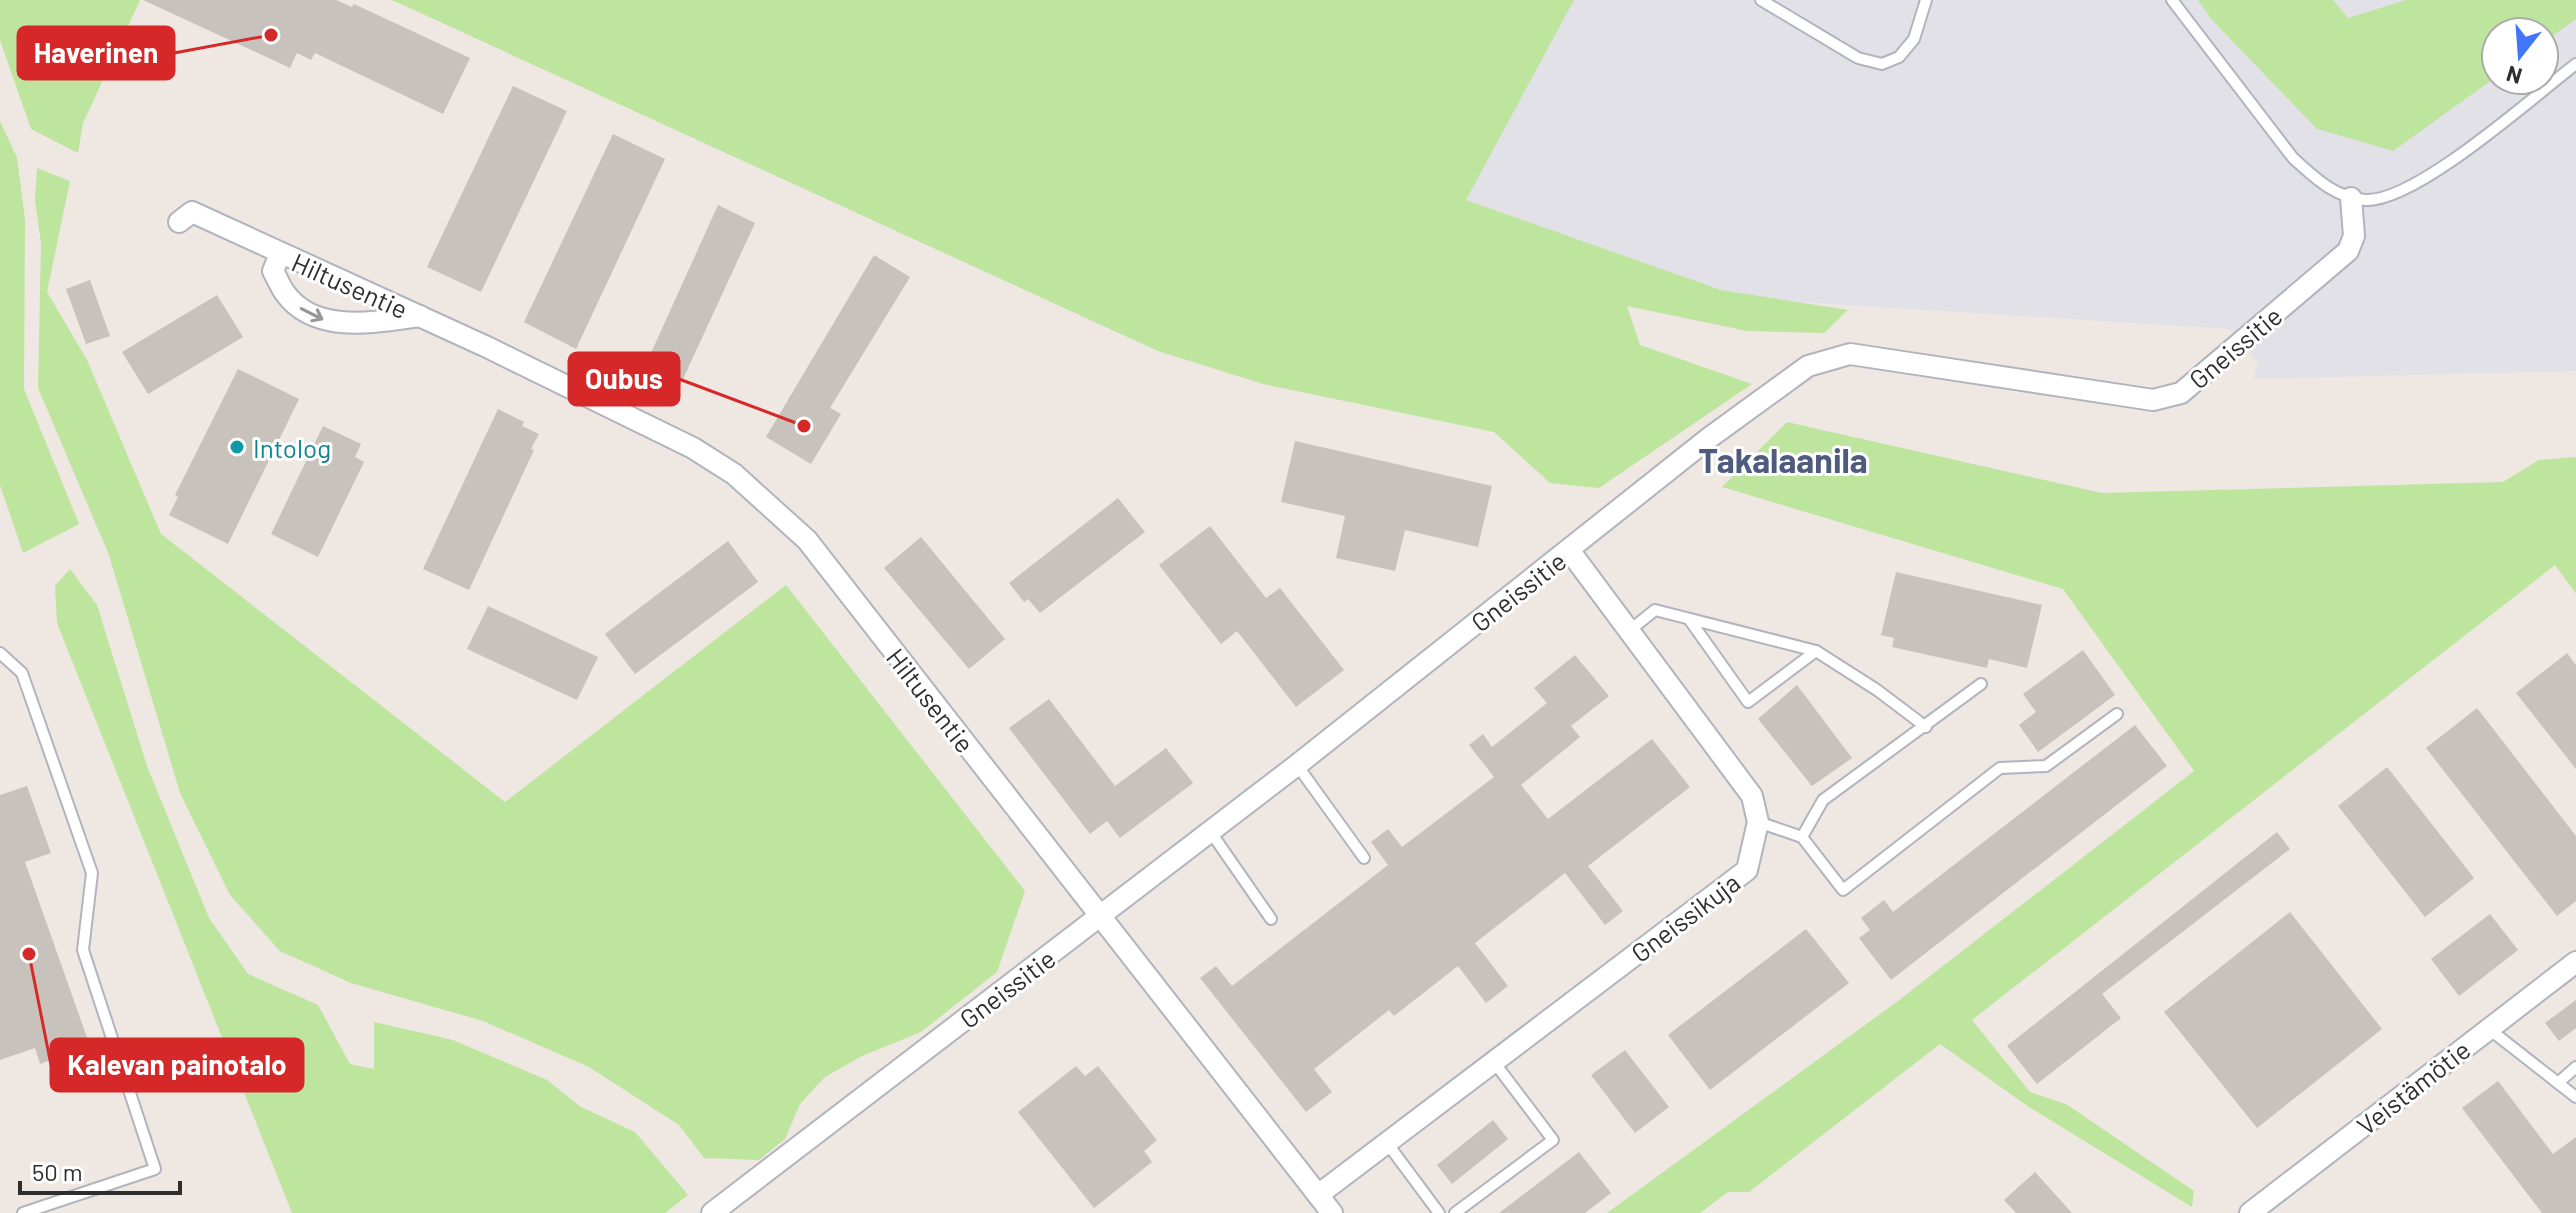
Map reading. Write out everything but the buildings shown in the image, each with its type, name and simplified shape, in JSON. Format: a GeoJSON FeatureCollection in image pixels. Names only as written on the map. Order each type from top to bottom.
{"type":"FeatureCollection","features":[{"type":"Feature","properties":{"kind":"street","name":"Gneissitie"},"geometry":{"type":"LineString","coordinates":[[712,1213],[1297,765],[1709,438],[1808,366],[1850,354],[2153,400],[2181,393],[2348,251],[2354,236],[2351,198]]}},
{"type":"Feature","properties":{"kind":"street","name":"Hiltusentie"},"geometry":{"type":"LineString","coordinates":[[179,222],[192,212],[623,412],[693,448],[734,474],[807,540],[1332,1213]]}},
{"type":"Feature","properties":{"kind":"street","name":"Hiltusentie"},"geometry":{"type":"LineString","coordinates":[[280,254],[273,271],[286,294],[305,312],[322,320],[373,322],[421,316]]}},
{"type":"Feature","properties":{"kind":"street"},"geometry":{"type":"LineString","coordinates":[[1569,550],[1752,796],[1758,822]]}},
{"type":"Feature","properties":{"kind":"street","name":"Gneissikuja"},"geometry":{"type":"LineString","coordinates":[[1318,1195],[1747,870],[1758,822]]}},
{"type":"Feature","properties":{"kind":"street","name":"Veistämötie"},"geometry":{"type":"LineString","coordinates":[[2250,1213],[2576,962]]}},
{"type":"Feature","properties":{"kind":"lane"},"geometry":{"type":"LineString","coordinates":[[1761,0],[1858,58],[1882,64],[1899,57],[1914,39],[1926,0]]}},
{"type":"Feature","properties":{"kind":"lane"},"geometry":{"type":"LineString","coordinates":[[2172,0],[2293,158],[2317,180],[2351,198],[2369,200],[2386,197],[2422,182],[2576,64]]}},
{"type":"Feature","properties":{"kind":"lane"},"geometry":{"type":"LineString","coordinates":[[1629,631],[1655,610],[1816,651],[1877,690],[1926,727]]}},
{"type":"Feature","properties":{"kind":"lane"},"geometry":{"type":"LineString","coordinates":[[1688,618],[1748,702],[1816,651]]}},
{"type":"Feature","properties":{"kind":"lane"},"geometry":{"type":"LineString","coordinates":[[0,653],[22,673],[92,873],[83,950],[155,1169],[23,1213]]}},
{"type":"Feature","properties":{"kind":"lane"},"geometry":{"type":"LineString","coordinates":[[1802,837],[1823,800],[1981,684]]}},
{"type":"Feature","properties":{"kind":"lane"},"geometry":{"type":"LineString","coordinates":[[1758,822],[1802,837],[1843,890],[2000,768],[2046,766],[2117,714]]}},
{"type":"Feature","properties":{"kind":"lane"},"geometry":{"type":"LineString","coordinates":[[1297,765],[1364,858]]}},
{"type":"Feature","properties":{"kind":"lane"},"geometry":{"type":"LineString","coordinates":[[1210,831],[1271,919]]}},
{"type":"Feature","properties":{"kind":"lane"},"geometry":{"type":"LineString","coordinates":[[2489,1029],[2576,1097]]}},
{"type":"Feature","properties":{"kind":"lane"},"geometry":{"type":"LineString","coordinates":[[1455,1213],[1553,1140],[1494,1062]]}},
{"type":"Feature","properties":{"kind":"lane"},"geometry":{"type":"LineString","coordinates":[[2558,1083],[2576,1067]]}},
{"type":"Feature","properties":{"kind":"lane"},"geometry":{"type":"LineString","coordinates":[[1387,1143],[1439,1213]]}},
{"type":"Feature","properties":{"kind":"shaded area"},"geometry":{"type":"Polygon","coordinates":[[[966,0],[2576,0],[2576,371],[2253,379],[2258,362],[2229,329],[1668,294],[966,0]]]}},
{"type":"Feature","properties":{"kind":"green space"},"geometry":{"type":"Polygon","coordinates":[[[0,0],[140,0],[83,123],[78,153],[31,129],[0,40],[0,0]]]}},
{"type":"Feature","properties":{"kind":"green space"},"geometry":{"type":"Polygon","coordinates":[[[392,0],[1574,0],[1466,200],[1721,290],[1848,310],[1824,333],[1747,331],[1627,306],[1640,345],[1752,384],[1599,488],[1550,483],[1494,432],[1263,384],[1158,351],[392,0]]]}},
{"type":"Feature","properties":{"kind":"green space"},"geometry":{"type":"Polygon","coordinates":[[[2198,0],[2333,0],[2348,18],[2406,0],[2576,0],[2576,19],[2560,30],[2560,16],[2480,16],[2480,88],[2393,151],[2317,129],[2213,21],[2198,0]]]}},
{"type":"Feature","properties":{"kind":"green space"},"geometry":{"type":"Polygon","coordinates":[[[0,121],[17,158],[25,219],[24,389],[79,524],[23,553],[0,485],[0,121]]]}},
{"type":"Feature","properties":{"kind":"green space"},"geometry":{"type":"Polygon","coordinates":[[[37,168],[70,181],[47,292],[87,360],[161,534],[505,802],[786,585],[1025,891],[997,972],[921,1032],[862,1056],[825,1077],[800,1104],[785,1139],[759,1160],[704,1158],[679,1125],[589,1067],[483,1021],[351,983],[280,951],[230,895],[180,793],[109,555],[38,388],[41,243],[35,200],[37,168]]]}},
{"type":"Feature","properties":{"kind":"green space"},"geometry":{"type":"Polygon","coordinates":[[[1787,422],[2102,493],[2503,482],[2539,460],[2576,457],[2576,594],[2555,565],[1972,1020],[2030,1092],[2066,1104],[2194,1191],[2192,1207],[2029,1107],[1940,1044],[1749,1192],[1728,1192],[1700,1213],[1607,1213],[1898,1001],[2194,771],[2063,589],[1722,487],[1787,422]]]}},
{"type":"Feature","properties":{"kind":"green space"},"geometry":{"type":"Polygon","coordinates":[[[70,569],[97,605],[147,766],[209,918],[248,974],[318,1005],[350,1064],[374,1069],[374,1022],[453,1040],[547,1080],[581,1107],[635,1132],[688,1195],[665,1213],[292,1213],[57,623],[55,586],[70,569]]]}},
{"type":"Feature","properties":{"kind":"place","name":"Haverinen"},"geometry":{"type":"Point","coordinates":[271,35]}},
{"type":"Feature","properties":{"kind":"place","name":"Oubus"},"geometry":{"type":"Point","coordinates":[804,426]}},
{"type":"Feature","properties":{"kind":"place","name":"Intolog"},"geometry":{"type":"Point","coordinates":[237,447]}},
{"type":"Feature","properties":{"kind":"place","name":"Kalevan painotalo"},"geometry":{"type":"Point","coordinates":[29,954]}},
{"type":"Feature","properties":{"kind":"district","name":"Takalaanila"},"geometry":{"type":"Point","coordinates":[1783,459]}}]}
